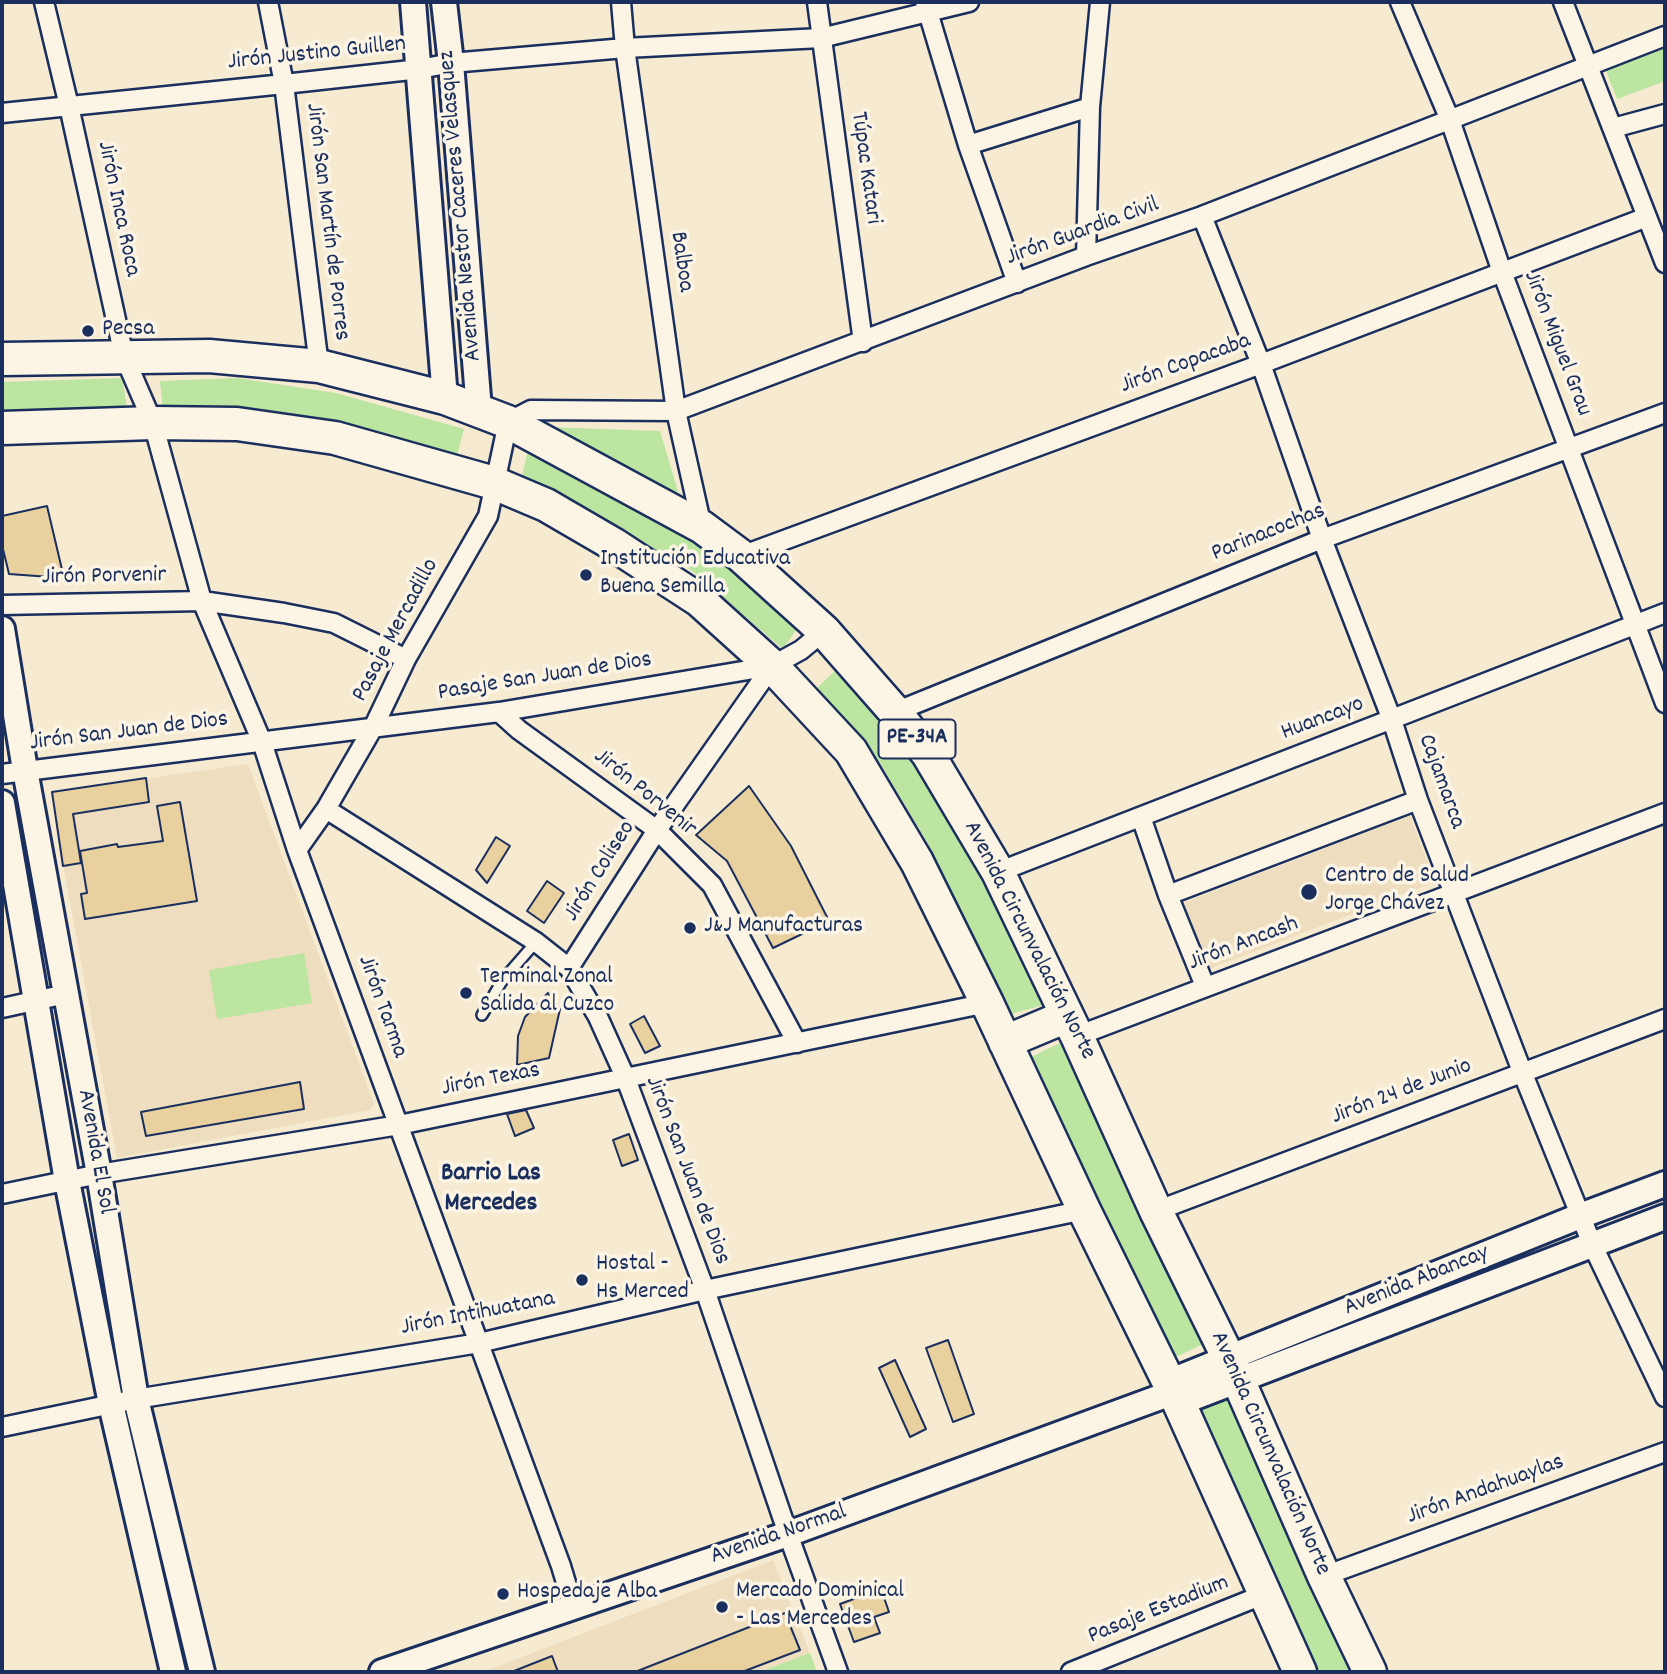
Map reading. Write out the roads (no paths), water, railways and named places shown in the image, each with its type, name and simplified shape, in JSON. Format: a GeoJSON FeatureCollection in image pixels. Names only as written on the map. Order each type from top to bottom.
{"type":"FeatureCollection","features":[{"type":"Feature","properties":{"kind":"highway","name":"Avenida Circunvalación Norte"},"geometry":{"type":"LineString","coordinates":[[2,359],[209,356],[319,366],[445,398],[508,422],[702,527],[741,556],[824,631],[928,754],[998,872],[1072,1026],[1156,1212],[1234,1369],[1324,1576],[1370,1672]]}},
{"type":"Feature","properties":{"kind":"highway","name":"PE-34A"},"geometry":{"type":"LineString","coordinates":[[2,428],[153,423],[237,424],[335,438],[494,483],[546,505],[699,600],[772,666],[851,751],[917,862],[1174,1392],[1300,1672]]}},
{"type":"Feature","properties":{"kind":"highway"},"geometry":{"type":"LineString","coordinates":[[1005,1042],[1072,1026]]}},
{"type":"Feature","properties":{"kind":"street","name":"Jirón Inca Roca"},"geometry":{"type":"LineString","coordinates":[[44,2],[124,356],[153,423]]}},
{"type":"Feature","properties":{"kind":"street","name":"Jirón San Martín de Porres"},"geometry":{"type":"LineString","coordinates":[[268,2],[284,84],[319,366]]}},
{"type":"Feature","properties":{"kind":"street","name":"Avenida Nestor Caceres Velasquez"},"geometry":{"type":"LineString","coordinates":[[413,2],[445,398]]}},
{"type":"Feature","properties":{"kind":"street","name":"Avenida Nestor Caceres Velasquez"},"geometry":{"type":"LineString","coordinates":[[444,2],[479,410]]}},
{"type":"Feature","properties":{"kind":"street","name":"Balboa"},"geometry":{"type":"LineString","coordinates":[[621,2],[625,48],[676,411],[702,527]]}},
{"type":"Feature","properties":{"kind":"street","name":"Túpac Katari"},"geometry":{"type":"LineString","coordinates":[[817,2],[863,342]]}},
{"type":"Feature","properties":{"kind":"street","name":"Jirón Justino Guillen"},"geometry":{"type":"LineString","coordinates":[[2,113],[420,69],[451,63],[625,48],[821,37],[927,7],[969,2]]}},
{"type":"Feature","properties":{"kind":"street"},"geometry":{"type":"LineString","coordinates":[[1086,256],[1090,107],[1100,2]]}},
{"type":"Feature","properties":{"kind":"street","name":"Jirón Miguel Grau"},"geometry":{"type":"LineString","coordinates":[[1400,2],[1450,120],[1503,272],[1665,703]]}},
{"type":"Feature","properties":{"kind":"street"},"geometry":{"type":"LineString","coordinates":[[1563,2],[1647,217],[1663,251]]}},
{"type":"Feature","properties":{"kind":"street"},"geometry":{"type":"LineString","coordinates":[[927,7],[968,145],[1017,284]]}},
{"type":"Feature","properties":{"kind":"street","name":"Jirón Guardia Civil"},"geometry":{"type":"LineString","coordinates":[[508,422],[531,410],[676,411],[1086,256],[1202,216],[1665,36]]}},
{"type":"Feature","properties":{"kind":"street"},"geometry":{"type":"LineString","coordinates":[[968,145],[1090,107]]}},
{"type":"Feature","properties":{"kind":"street"},"geometry":{"type":"LineString","coordinates":[[1614,128],[1665,114]]}},
{"type":"Feature","properties":{"kind":"street","name":"Cajamarca"},"geometry":{"type":"LineString","coordinates":[[1202,216],[1261,364],[1322,539],[1392,720],[1418,800],[1523,1073],[1592,1244],[1665,1397]]}},
{"type":"Feature","properties":{"kind":"street","name":"Jirón Copacaba"},"geometry":{"type":"LineString","coordinates":[[741,556],[1261,364],[1647,217]]}},
{"type":"Feature","properties":{"kind":"street","name":"Parinacochas"},"geometry":{"type":"LineString","coordinates":[[895,712],[1322,539],[1665,414]]}},
{"type":"Feature","properties":{"kind":"street","name":"Pasaje Mercadillo"},"geometry":{"type":"LineString","coordinates":[[297,850],[326,809],[374,726],[406,659],[488,516],[508,422]]}},
{"type":"Feature","properties":{"kind":"street","name":"Jirón Tarma"},"geometry":{"type":"LineString","coordinates":[[153,423],[202,601],[262,742],[297,850],[561,1566],[573,1606]]}},
{"type":"Feature","properties":{"kind":"street","name":"Jirón Porvenir"},"geometry":{"type":"LineString","coordinates":[[2,605],[202,601],[284,612],[334,623],[406,659]]}},
{"type":"Feature","properties":{"kind":"street","name":"Huancayo"},"geometry":{"type":"LineString","coordinates":[[998,872],[1665,613]]}},
{"type":"Feature","properties":{"kind":"street","name":"Avenida El Sol"},"geometry":{"type":"LineString","coordinates":[[2,629],[13,772],[66,995],[136,1399],[202,1672]]}},
{"type":"Feature","properties":{"kind":"street","name":"Pasaje San Juan de Dios"},"geometry":{"type":"LineString","coordinates":[[262,742],[499,712],[772,666],[801,650],[824,631]]}},
{"type":"Feature","properties":{"kind":"street","name":"Jirón Coliseo"},"geometry":{"type":"LineString","coordinates":[[569,968],[657,830],[772,666]]}},
{"type":"Feature","properties":{"kind":"street","name":"Jirón Porvenir"},"geometry":{"type":"LineString","coordinates":[[499,712],[519,730],[657,830],[712,885],[797,1044]]}},
{"type":"Feature","properties":{"kind":"street","name":"Jirón San Juan de Dios"},"geometry":{"type":"LineString","coordinates":[[13,772],[262,742]]}},
{"type":"Feature","properties":{"kind":"street"},"geometry":{"type":"LineString","coordinates":[[1168,895],[1418,800]]}},
{"type":"Feature","properties":{"kind":"street","name":"Avenida El Sol"},"geometry":{"type":"LineString","coordinates":[[2,803],[68,1181],[111,1404],[173,1672]]}},
{"type":"Feature","properties":{"kind":"street","name":"Jirón San Juan de Dios"},"geometry":{"type":"LineString","coordinates":[[326,809],[536,942],[569,968],[598,1017],[625,1079],[705,1290],[838,1672]]}},
{"type":"Feature","properties":{"kind":"street","name":"Jirón Ancash"},"geometry":{"type":"LineString","coordinates":[[1072,1026],[1205,986],[1665,813]]}},
{"type":"Feature","properties":{"kind":"street"},"geometry":{"type":"LineString","coordinates":[[1141,817],[1168,895],[1205,986]]}},
{"type":"Feature","properties":{"kind":"street"},"geometry":{"type":"LineString","coordinates":[[2,1008],[66,995]]}},
{"type":"Feature","properties":{"kind":"street","name":"Jirón Texas"},"geometry":{"type":"LineString","coordinates":[[2,1194],[99,1174],[399,1125],[987,1003]]}},
{"type":"Feature","properties":{"kind":"street","name":"Jirón 24 de Junio"},"geometry":{"type":"LineString","coordinates":[[1156,1212],[1665,1019]]}},
{"type":"Feature","properties":{"kind":"street","name":"Avenida Abancay"},"geometry":{"type":"LineString","coordinates":[[1234,1369],[1580,1216],[1665,1184]]}},
{"type":"Feature","properties":{"kind":"street","name":"Jirón Intihuatana"},"geometry":{"type":"LineString","coordinates":[[2,1427],[136,1399],[479,1343],[705,1290],[1084,1210]]}},
{"type":"Feature","properties":{"kind":"street","name":"Avenida Abancay"},"geometry":{"type":"LineString","coordinates":[[1174,1392],[1665,1217]]}},
{"type":"Feature","properties":{"kind":"street","name":"Avenida Normal"},"geometry":{"type":"LineString","coordinates":[[382,1672],[788,1534],[1174,1392]]}},
{"type":"Feature","properties":{"kind":"street","name":"Jirón Andahuaylas"},"geometry":{"type":"LineString","coordinates":[[1324,1576],[1665,1452]]}},
{"type":"Feature","properties":{"kind":"street","name":"Pasaje Estadium"},"geometry":{"type":"LineString","coordinates":[[1071,1672],[1265,1594]]}},
{"type":"Feature","properties":{"kind":"lane"},"geometry":{"type":"LineString","coordinates":[[482,1015],[502,981],[536,942]]}},
{"type":"Feature","properties":{"kind":"place","name":"Pecsa"},"geometry":{"type":"Point","coordinates":[88,331]}},
{"type":"Feature","properties":{"kind":"place","name":"Institución Educativa Buena Semilla"},"geometry":{"type":"Point","coordinates":[586,575]}},
{"type":"Feature","properties":{"kind":"place","name":"Centro de Salud Jorge Chávez"},"geometry":{"type":"Point","coordinates":[1309,892]}},
{"type":"Feature","properties":{"kind":"place","name":"J&J Manufacturas"},"geometry":{"type":"Point","coordinates":[690,928]}},
{"type":"Feature","properties":{"kind":"place","name":"Terminal Zonal Salida al Cuzco"},"geometry":{"type":"Point","coordinates":[466,993]}},
{"type":"Feature","properties":{"kind":"place","name":"Hostal - Hs Merced"},"geometry":{"type":"Point","coordinates":[582,1280]}},
{"type":"Feature","properties":{"kind":"place","name":"Hospedaje Alba"},"geometry":{"type":"Point","coordinates":[503,1594]}},
{"type":"Feature","properties":{"kind":"place","name":"Mercado Dominical - Las Mercedes"},"geometry":{"type":"Point","coordinates":[722,1607]}},
{"type":"Feature","properties":{"kind":"district","name":"Barrio Las Mercedes"},"geometry":{"type":"Point","coordinates":[491,1190]}}]}
